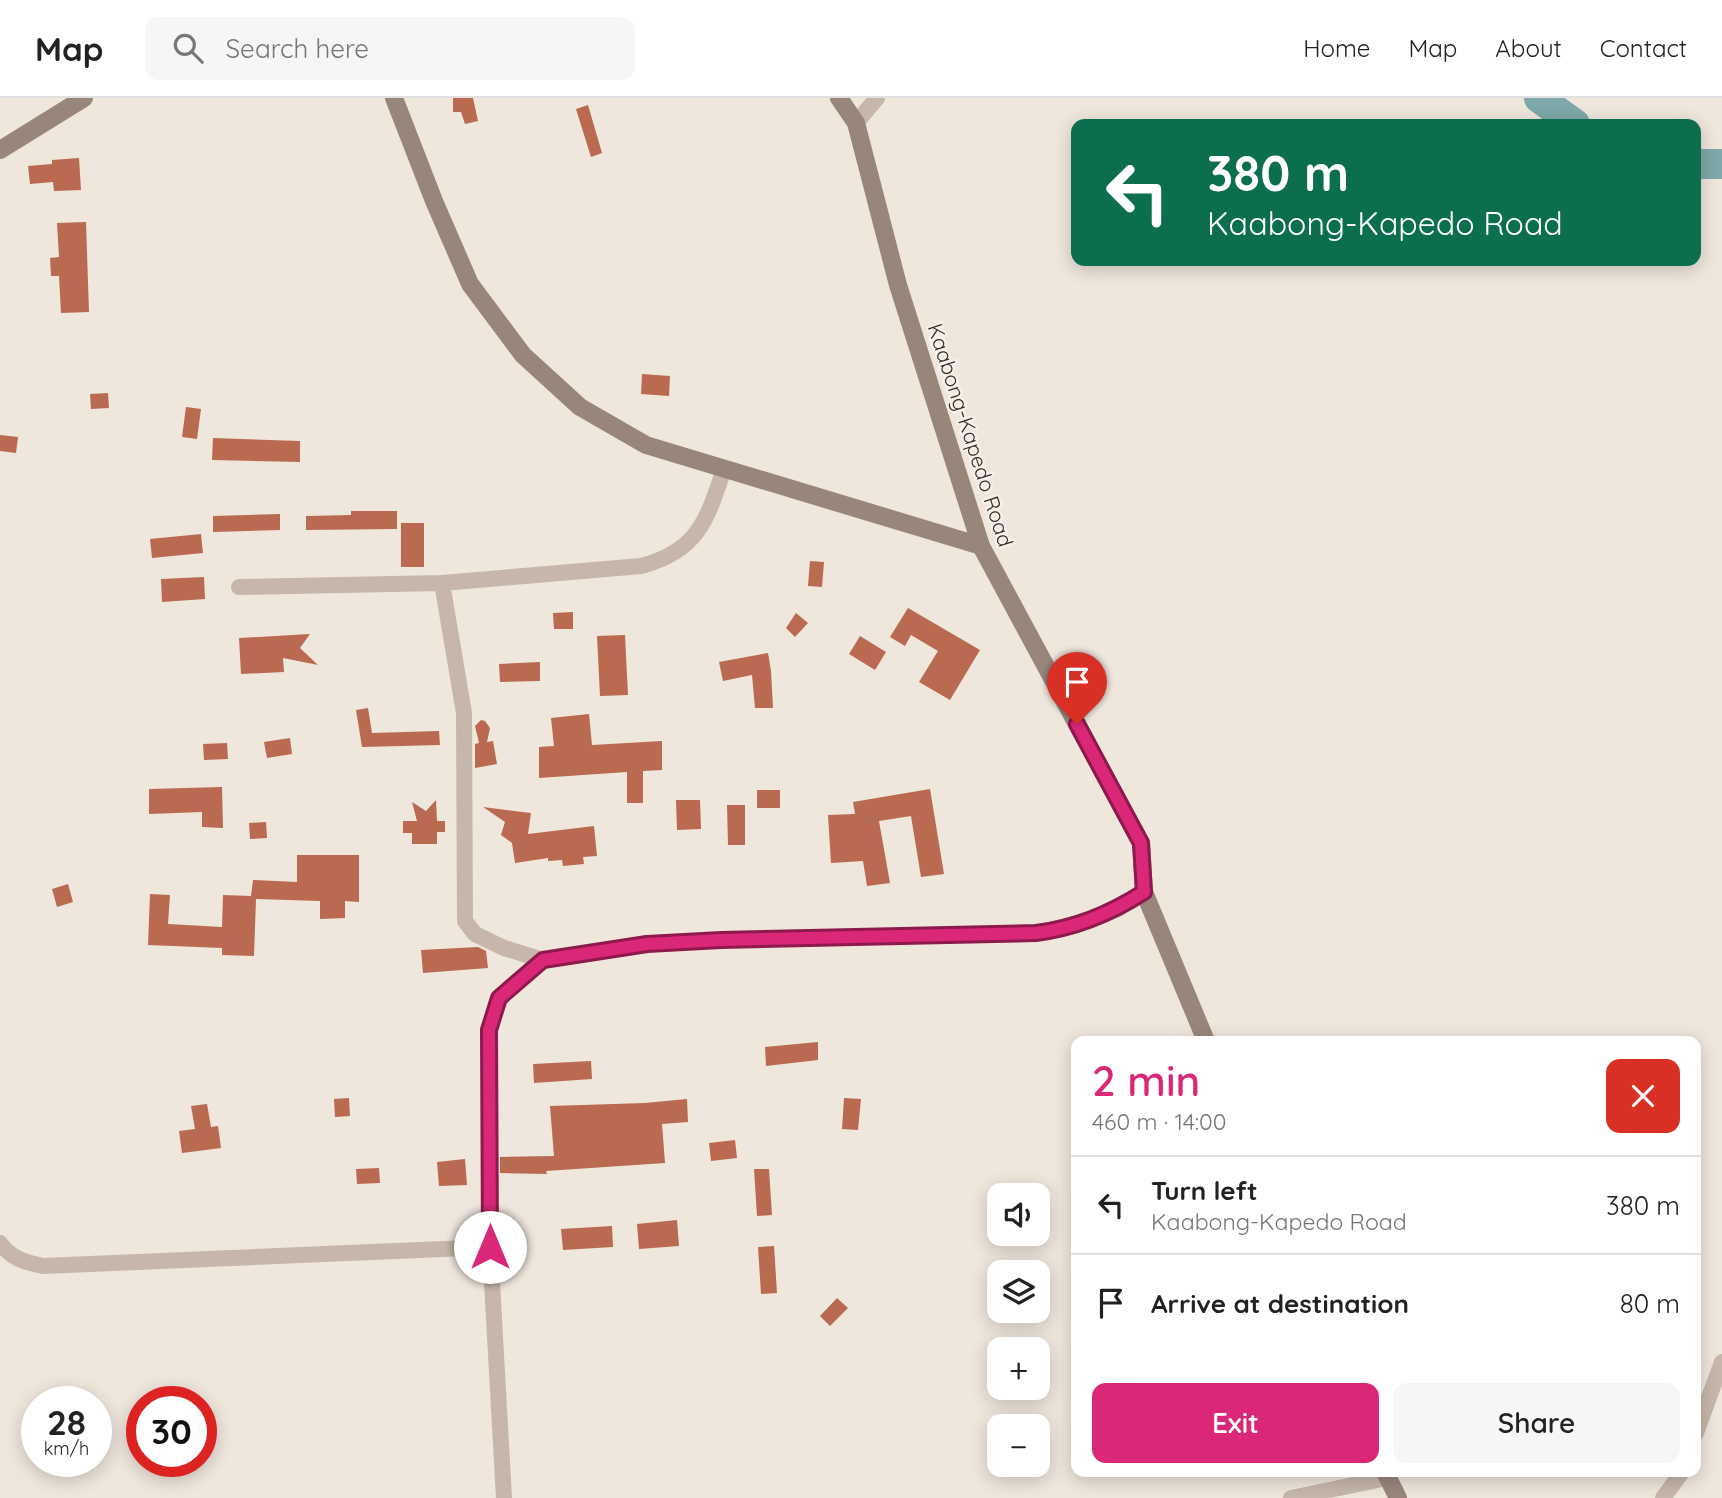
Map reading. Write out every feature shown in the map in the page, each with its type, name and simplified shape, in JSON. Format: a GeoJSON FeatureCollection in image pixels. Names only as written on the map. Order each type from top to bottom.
{"type":"FeatureCollection","features":[{"type":"Feature","properties":{"kind":"main road"},"geometry":{"type":"LineString","coordinates":[[0,150],[84,98]]}},
{"type":"Feature","properties":{"kind":"main road"},"geometry":{"type":"LineString","coordinates":[[394,98],[470,284],[523,355],[580,407],[646,445],[981,546]]}},
{"type":"Feature","properties":{"kind":"main road","name":"Kaabong-Kapedo Road"},"geometry":{"type":"LineString","coordinates":[[839,98],[856,123],[898,285],[981,546],[1141,843],[1144,892],[1204,1036]]}},
{"type":"Feature","properties":{"kind":"main road"},"geometry":{"type":"LineString","coordinates":[[1387,1477],[1398,1498]]}},
{"type":"Feature","properties":{"kind":"street"},"geometry":{"type":"LineString","coordinates":[[856,123],[877,98]]}},
{"type":"Feature","properties":{"kind":"street"},"geometry":{"type":"LineString","coordinates":[[239,587],[442,583],[642,566],[682,548],[699,531],[705,522],[724,469]]}},
{"type":"Feature","properties":{"kind":"street"},"geometry":{"type":"LineString","coordinates":[[442,583],[464,713],[465,921],[475,934],[504,948],[543,960],[647,944],[1036,933],[1087,921],[1118,909],[1144,892]]}},
{"type":"Feature","properties":{"kind":"street"},"geometry":{"type":"LineString","coordinates":[[504,1498],[490,1247],[489,1030],[499,998],[543,960]]}},
{"type":"Feature","properties":{"kind":"street"},"geometry":{"type":"LineString","coordinates":[[0,1243],[19,1261],[43,1266],[490,1247]]}},
{"type":"Feature","properties":{"kind":"street"},"geometry":{"type":"LineString","coordinates":[[1701,1419],[1722,1362]]}},
{"type":"Feature","properties":{"kind":"street"},"geometry":{"type":"LineString","coordinates":[[1291,1498],[1378,1477]]}},
{"type":"Feature","properties":{"kind":"street"},"geometry":{"type":"LineString","coordinates":[[1662,1498],[1678,1477]]}},
{"type":"Feature","properties":{"kind":"building"},"geometry":{"type":"Polygon","coordinates":[[[453,98],[473,98],[478,121],[465,124],[461,112],[453,112],[453,98]]]}},
{"type":"Feature","properties":{"kind":"building"},"geometry":{"type":"Polygon","coordinates":[[[588,105],[602,153],[591,157],[576,109],[588,105]]]}},
{"type":"Feature","properties":{"kind":"building"},"geometry":{"type":"Polygon","coordinates":[[[79,158],[81,190],[54,191],[53,182],[30,184],[28,166],[52,164],[52,160],[79,158]]]}},
{"type":"Feature","properties":{"kind":"building"},"geometry":{"type":"Polygon","coordinates":[[[86,222],[89,312],[61,313],[59,276],[51,276],[50,258],[59,257],[57,223],[86,222]]]}},
{"type":"Feature","properties":{"kind":"building"},"geometry":{"type":"Polygon","coordinates":[[[642,374],[670,376],[669,396],[641,394],[642,374]]]}},
{"type":"Feature","properties":{"kind":"building"},"geometry":{"type":"Polygon","coordinates":[[[108,393],[109,408],[91,409],[90,394],[108,393]]]}},
{"type":"Feature","properties":{"kind":"building"},"geometry":{"type":"Polygon","coordinates":[[[186,407],[201,409],[197,439],[182,437],[186,407]]]}},
{"type":"Feature","properties":{"kind":"building"},"geometry":{"type":"Polygon","coordinates":[[[0,435],[18,437],[16,453],[0,451],[0,435]]]}},
{"type":"Feature","properties":{"kind":"building"},"geometry":{"type":"Polygon","coordinates":[[[213,438],[300,441],[300,462],[212,460],[213,438]]]}},
{"type":"Feature","properties":{"kind":"building"},"geometry":{"type":"Polygon","coordinates":[[[351,511],[397,511],[397,529],[306,530],[306,516],[351,515],[351,511]]]}},
{"type":"Feature","properties":{"kind":"building"},"geometry":{"type":"Polygon","coordinates":[[[280,514],[280,530],[213,532],[213,516],[280,514]]]}},
{"type":"Feature","properties":{"kind":"building"},"geometry":{"type":"Polygon","coordinates":[[[401,523],[424,523],[424,567],[401,567],[401,523]]]}},
{"type":"Feature","properties":{"kind":"building"},"geometry":{"type":"Polygon","coordinates":[[[201,534],[203,553],[152,558],[150,539],[201,534]]]}},
{"type":"Feature","properties":{"kind":"building"},"geometry":{"type":"Polygon","coordinates":[[[810,561],[824,562],[822,587],[808,586],[810,561]]]}},
{"type":"Feature","properties":{"kind":"building"},"geometry":{"type":"Polygon","coordinates":[[[204,577],[205,599],[162,602],[161,579],[204,577]]]}},
{"type":"Feature","properties":{"kind":"building"},"geometry":{"type":"Polygon","coordinates":[[[908,608],[980,650],[950,700],[919,682],[938,651],[911,635],[905,646],[890,637],[908,608]]]}},
{"type":"Feature","properties":{"kind":"building"},"geometry":{"type":"Polygon","coordinates":[[[573,612],[573,629],[554,629],[553,613],[573,612]]]}},
{"type":"Feature","properties":{"kind":"building"},"geometry":{"type":"Polygon","coordinates":[[[796,613],[808,623],[795,637],[786,628],[796,613]]]}},
{"type":"Feature","properties":{"kind":"building"},"geometry":{"type":"Polygon","coordinates":[[[310,634],[300,648],[318,665],[283,658],[284,672],[241,674],[239,638],[310,634]]]}},
{"type":"Feature","properties":{"kind":"building"},"geometry":{"type":"Polygon","coordinates":[[[625,635],[628,695],[600,696],[597,636],[625,635]]]}},
{"type":"Feature","properties":{"kind":"building"},"geometry":{"type":"Polygon","coordinates":[[[860,636],[886,652],[875,670],[849,654],[860,636]]]}},
{"type":"Feature","properties":{"kind":"building"},"geometry":{"type":"Polygon","coordinates":[[[768,653],[773,708],[755,708],[752,675],[723,681],[719,662],[768,653]]]}},
{"type":"Feature","properties":{"kind":"building"},"geometry":{"type":"Polygon","coordinates":[[[540,662],[540,681],[500,682],[499,664],[540,662]]]}},
{"type":"Feature","properties":{"kind":"building"},"geometry":{"type":"Polygon","coordinates":[[[368,708],[372,733],[439,731],[440,745],[362,747],[356,710],[368,708]]]}},
{"type":"Feature","properties":{"kind":"building"},"geometry":{"type":"Polygon","coordinates":[[[589,714],[592,745],[662,741],[662,770],[643,771],[643,803],[627,803],[627,772],[539,778],[539,747],[554,746],[551,718],[589,714]]]}},
{"type":"Feature","properties":{"kind":"building"},"geometry":{"type":"Polygon","coordinates":[[[481,720],[490,728],[487,742],[493,741],[497,764],[475,768],[475,744],[479,743],[475,726],[481,720]]]}},
{"type":"Feature","properties":{"kind":"building"},"geometry":{"type":"Polygon","coordinates":[[[290,738],[292,754],[267,758],[264,742],[290,738]]]}},
{"type":"Feature","properties":{"kind":"building"},"geometry":{"type":"Polygon","coordinates":[[[227,743],[228,759],[204,760],[203,744],[227,743]]]}},
{"type":"Feature","properties":{"kind":"building"},"geometry":{"type":"Polygon","coordinates":[[[222,787],[223,828],[202,827],[202,812],[149,814],[149,789],[222,787]]]}},
{"type":"Feature","properties":{"kind":"building"},"geometry":{"type":"Polygon","coordinates":[[[930,789],[944,874],[921,877],[911,816],[879,821],[890,883],[867,886],[863,861],[831,863],[828,815],[855,814],[853,802],[930,789]]]}},
{"type":"Feature","properties":{"kind":"building"},"geometry":{"type":"Polygon","coordinates":[[[757,790],[780,790],[780,808],[757,808],[757,790]]]}},
{"type":"Feature","properties":{"kind":"building"},"geometry":{"type":"Polygon","coordinates":[[[436,800],[437,821],[445,821],[445,832],[437,832],[437,844],[412,844],[412,833],[403,833],[403,821],[417,821],[412,802],[426,811],[436,800]]]}},
{"type":"Feature","properties":{"kind":"building"},"geometry":{"type":"Polygon","coordinates":[[[676,800],[700,800],[701,829],[677,830],[676,800]]]}},
{"type":"Feature","properties":{"kind":"building"},"geometry":{"type":"Polygon","coordinates":[[[727,805],[745,805],[745,845],[728,845],[727,805]]]}},
{"type":"Feature","properties":{"kind":"building"},"geometry":{"type":"Polygon","coordinates":[[[483,807],[531,813],[528,834],[594,826],[597,856],[583,857],[584,864],[563,866],[562,860],[548,861],[548,858],[515,863],[512,843],[501,835],[505,822],[483,807]]]}},
{"type":"Feature","properties":{"kind":"building"},"geometry":{"type":"Polygon","coordinates":[[[266,822],[267,838],[250,839],[249,823],[266,822]]]}},
{"type":"Feature","properties":{"kind":"building"},"geometry":{"type":"Polygon","coordinates":[[[297,855],[359,855],[359,902],[345,901],[345,918],[320,919],[320,901],[256,899],[254,956],[222,955],[222,948],[148,945],[150,894],[170,895],[168,924],[222,927],[223,895],[251,896],[253,880],[297,882],[297,855]]]}},
{"type":"Feature","properties":{"kind":"building"},"geometry":{"type":"Polygon","coordinates":[[[68,884],[73,902],[57,907],[52,889],[68,884]]]}},
{"type":"Feature","properties":{"kind":"building"},"geometry":{"type":"Polygon","coordinates":[[[478,947],[486,951],[488,968],[423,973],[421,950],[478,947]]]}},
{"type":"Feature","properties":{"kind":"building"},"geometry":{"type":"Polygon","coordinates":[[[818,1042],[818,1060],[766,1066],[765,1047],[818,1042]]]}},
{"type":"Feature","properties":{"kind":"building"},"geometry":{"type":"Polygon","coordinates":[[[591,1061],[592,1079],[534,1083],[533,1064],[591,1061]]]}},
{"type":"Feature","properties":{"kind":"building"},"geometry":{"type":"Polygon","coordinates":[[[349,1098],[350,1116],[335,1117],[334,1099],[349,1098]]]}},
{"type":"Feature","properties":{"kind":"building"},"geometry":{"type":"Polygon","coordinates":[[[844,1098],[861,1099],[858,1130],[842,1129],[844,1098]]]}},
{"type":"Feature","properties":{"kind":"building"},"geometry":{"type":"Polygon","coordinates":[[[687,1099],[688,1122],[662,1124],[665,1163],[546,1171],[547,1174],[500,1173],[500,1157],[554,1156],[550,1106],[687,1099]]]}},
{"type":"Feature","properties":{"kind":"building"},"geometry":{"type":"Polygon","coordinates":[[[207,1104],[211,1127],[218,1126],[221,1148],[182,1153],[179,1131],[195,1129],[191,1106],[207,1104]]]}},
{"type":"Feature","properties":{"kind":"building"},"geometry":{"type":"Polygon","coordinates":[[[735,1140],[737,1158],[711,1161],[709,1143],[735,1140]]]}},
{"type":"Feature","properties":{"kind":"building"},"geometry":{"type":"Polygon","coordinates":[[[465,1159],[467,1185],[439,1186],[437,1162],[465,1159]]]}},
{"type":"Feature","properties":{"kind":"building"},"geometry":{"type":"Polygon","coordinates":[[[379,1168],[380,1183],[357,1184],[356,1169],[379,1168]]]}},
{"type":"Feature","properties":{"kind":"building"},"geometry":{"type":"Polygon","coordinates":[[[754,1169],[769,1169],[772,1215],[757,1216],[754,1169]]]}},
{"type":"Feature","properties":{"kind":"building"},"geometry":{"type":"Polygon","coordinates":[[[677,1220],[679,1246],[639,1249],[637,1224],[677,1220]]]}},
{"type":"Feature","properties":{"kind":"building"},"geometry":{"type":"Polygon","coordinates":[[[612,1226],[613,1247],[563,1250],[561,1229],[612,1226]]]}},
{"type":"Feature","properties":{"kind":"building"},"geometry":{"type":"Polygon","coordinates":[[[774,1246],[777,1293],[761,1294],[758,1247],[774,1246]]]}},
{"type":"Feature","properties":{"kind":"building"},"geometry":{"type":"Polygon","coordinates":[[[837,1298],[848,1308],[830,1326],[820,1316],[837,1298]]]}},
{"type":"Feature","properties":{"kind":"waterway"},"geometry":{"type":"LineString","coordinates":[[1539,98],[1568,119]]}},
{"type":"Feature","properties":{"kind":"waterway"},"geometry":{"type":"LineString","coordinates":[[1701,164],[1722,164]]}},
{"type":"Feature","properties":{"kind":"route"},"geometry":{"type":"LineString","coordinates":[[490,1247],[489,1030],[499,998],[523,976],[543,960],[647,944],[1036,933],[1070,927],[1118,909],[1144,892],[1141,843],[1077,724]]}}]}
